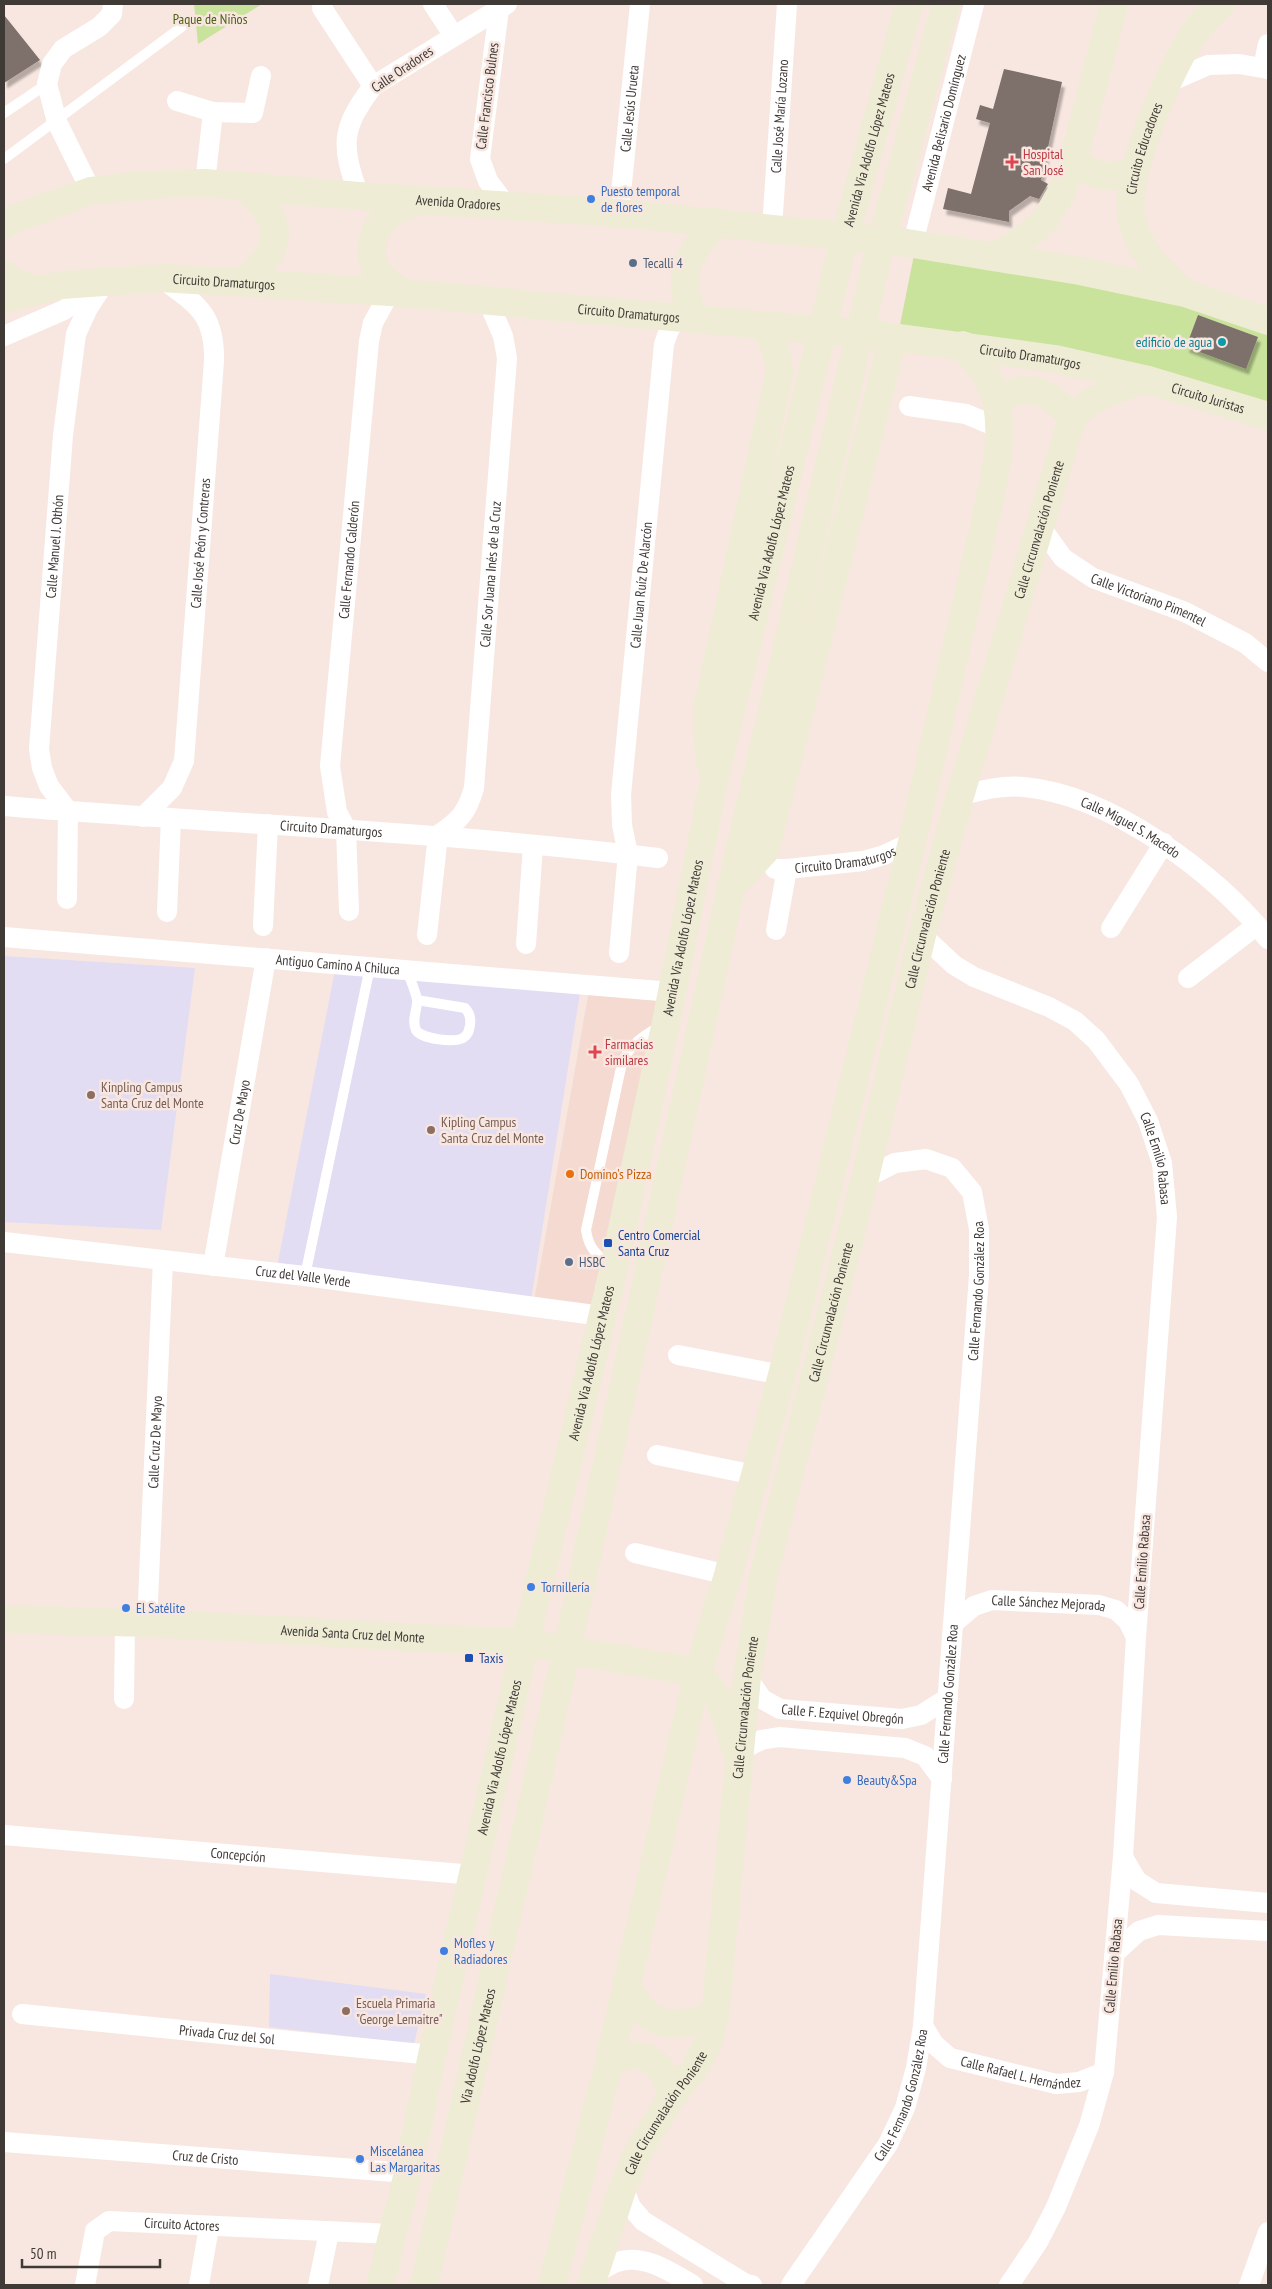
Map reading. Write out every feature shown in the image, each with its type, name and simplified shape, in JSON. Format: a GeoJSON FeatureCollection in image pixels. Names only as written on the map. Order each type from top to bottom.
{"type":"FeatureCollection","features":[{"type":"Feature","properties":{"kind":"main road","name":"Avenida Via Adolfo López Mateos"},"geometry":{"type":"LineString","coordinates":[[380,2285],[408,2173],[432,2055],[525,1643],[614,1268],[714,785],[842,248],[909,4]]}},
{"type":"Feature","properties":{"kind":"main road"},"geometry":{"type":"LineString","coordinates":[[567,1649],[731,888],[878,255],[946,4]]}},
{"type":"Feature","properties":{"kind":"main road"},"geometry":{"type":"LineString","coordinates":[[994,257],[1025,238],[1047,217],[1062,191],[1074,159],[1114,4]]}},
{"type":"Feature","properties":{"kind":"main road","name":"Circuito Educadores"},"geometry":{"type":"LineString","coordinates":[[1185,293],[1149,260],[1131,219],[1129,196],[1133,172],[1167,83],[1189,40],[1221,4]]}},
{"type":"Feature","properties":{"kind":"main road"},"geometry":{"type":"LineString","coordinates":[[1074,159],[1088,172],[1100,176],[1113,176],[1133,172]]}},
{"type":"Feature","properties":{"kind":"main road","name":"Avenida Oradores"},"geometry":{"type":"LineString","coordinates":[[7,225],[91,191],[147,185],[204,183],[359,196],[619,213],[910,243]]}},
{"type":"Feature","properties":{"kind":"main road"},"geometry":{"type":"LineString","coordinates":[[240,282],[254,274],[265,264],[275,237],[269,213],[242,186]]}},
{"type":"Feature","properties":{"kind":"main road"},"geometry":{"type":"LineString","coordinates":[[397,293],[378,272],[371,258],[372,246],[382,221],[390,213],[421,200]]}},
{"type":"Feature","properties":{"kind":"main road"},"geometry":{"type":"LineString","coordinates":[[686,319],[684,285],[686,265],[700,240],[717,222]]}},
{"type":"Feature","properties":{"kind":"main road","name":"Circuito Educadores"},"geometry":{"type":"LineString","coordinates":[[910,243],[1080,271],[1185,293],[1268,321]]}},
{"type":"Feature","properties":{"kind":"main road"},"geometry":{"type":"LineString","coordinates":[[4,274],[18,284],[39,290]]}},
{"type":"Feature","properties":{"kind":"main road","name":"Circuito Dramaturgos"},"geometry":{"type":"LineString","coordinates":[[4,299],[61,285],[162,278],[397,293],[963,345],[1055,359],[1148,380]]}},
{"type":"Feature","properties":{"kind":"main road"},"geometry":{"type":"LineString","coordinates":[[714,785],[707,728],[707,710],[779,375],[777,352],[766,327]]}},
{"type":"Feature","properties":{"kind":"main road"},"geometry":{"type":"LineString","coordinates":[[731,888],[765,851],[889,337]]}},
{"type":"Feature","properties":{"kind":"main road"},"geometry":{"type":"LineString","coordinates":[[552,2285],[609,2063],[698,1672],[728,1575],[782,1375],[912,842],[984,525],[994,475],[998,415],[990,384],[963,345]]}},
{"type":"Feature","properties":{"kind":"main road"},"geometry":{"type":"LineString","coordinates":[[998,415],[1012,393],[1036,391],[1051,396],[1060,402],[1072,418],[1087,403],[1104,393],[1122,385],[1148,380]]}},
{"type":"Feature","properties":{"kind":"main road","name":"Circuito Juristas"},"geometry":{"type":"LineString","coordinates":[[1148,380],[1268,416]]}},
{"type":"Feature","properties":{"kind":"main road","name":"Calle Circunvalación Poniente"},"geometry":{"type":"LineString","coordinates":[[592,2280],[622,2187],[640,2148],[672,2097],[694,2069],[708,2043],[715,2016],[747,1677],[763,1578],[865,1178],[922,935],[960,796],[1072,418]]}},
{"type":"Feature","properties":{"kind":"main road","name":"Avenida Santa Cruz del Monte"},"geometry":{"type":"LineString","coordinates":[[4,1619],[136,1623],[525,1643],[698,1672]]}},
{"type":"Feature","properties":{"kind":"main road","name":"Via Adolfo López Mateos"},"geometry":{"type":"LineString","coordinates":[[424,2285],[567,1649]]}},
{"type":"Feature","properties":{"kind":"main road"},"geometry":{"type":"LineString","coordinates":[[698,1672],[717,1697],[728,1721],[740,1758]]}},
{"type":"Feature","properties":{"kind":"main road"},"geometry":{"type":"LineString","coordinates":[[627,1986],[641,2009],[659,2022],[678,2025],[715,2016]]}},
{"type":"Feature","properties":{"kind":"main road"},"geometry":{"type":"LineString","coordinates":[[609,2063],[632,2056],[648,2058],[660,2067],[672,2097]]}},
{"type":"Feature","properties":{"kind":"street"},"geometry":{"type":"LineString","coordinates":[[91,191],[57,122],[47,84],[52,64],[63,49],[99,27],[112,14],[113,4]]}},
{"type":"Feature","properties":{"kind":"street"},"geometry":{"type":"LineString","coordinates":[[433,4],[454,36]]}},
{"type":"Feature","properties":{"kind":"street","name":"Calle Jesús Urueta"},"geometry":{"type":"LineString","coordinates":[[619,213],[640,4]]}},
{"type":"Feature","properties":{"kind":"street","name":"Calle José María Lozano"},"geometry":{"type":"LineString","coordinates":[[772,228],[787,4]]}},
{"type":"Feature","properties":{"kind":"street","name":"Avenida Belisario Domínguez"},"geometry":{"type":"LineString","coordinates":[[910,243],[974,4]]}},
{"type":"Feature","properties":{"kind":"street","name":"Calle Oradores"},"geometry":{"type":"LineString","coordinates":[[359,196],[348,166],[345,146],[349,124],[358,105],[373,86],[503,6]]}},
{"type":"Feature","properties":{"kind":"street","name":"Calle Francisco Bulnes"},"geometry":{"type":"LineString","coordinates":[[503,6],[480,159],[488,180],[507,206]]}},
{"type":"Feature","properties":{"kind":"street"},"geometry":{"type":"LineString","coordinates":[[322,8],[373,86]]}},
{"type":"Feature","properties":{"kind":"street"},"geometry":{"type":"LineString","coordinates":[[1167,83],[1208,65],[1239,64],[1268,69],[1265,58],[1268,44]]}},
{"type":"Feature","properties":{"kind":"street"},"geometry":{"type":"LineString","coordinates":[[177,101],[213,112],[253,113],[261,76]]}},
{"type":"Feature","properties":{"kind":"street"},"geometry":{"type":"LineString","coordinates":[[204,183],[213,112]]}},
{"type":"Feature","properties":{"kind":"street","name":"Calle José Peón y Contreras"},"geometry":{"type":"LineString","coordinates":[[143,817],[172,788],[184,761],[214,361],[214,342],[207,321],[197,304],[162,278]]}},
{"type":"Feature","properties":{"kind":"street"},"geometry":{"type":"LineString","coordinates":[[4,336],[64,310],[105,282]]}},
{"type":"Feature","properties":{"kind":"street","name":"Calle Manuel J. Othón"},"geometry":{"type":"LineString","coordinates":[[68,811],[49,786],[42,768],[38,749],[63,435],[76,334],[88,308],[105,282]]}},
{"type":"Feature","properties":{"kind":"street","name":"Calle Fernando Calderón"},"geometry":{"type":"LineString","coordinates":[[346,829],[336,812],[330,766],[368,341],[373,323],[397,293]]}},
{"type":"Feature","properties":{"kind":"street","name":"Calle Sor Juana Inés de la Cruz"},"geometry":{"type":"LineString","coordinates":[[438,835],[457,823],[469,806],[474,788],[507,358],[503,336],[488,301]]}},
{"type":"Feature","properties":{"kind":"street","name":"Calle Juan Ruíz De Alarcón"},"geometry":{"type":"LineString","coordinates":[[619,953],[628,854],[622,825],[622,785],[664,344],[669,330],[686,319]]}},
{"type":"Feature","properties":{"kind":"street"},"geometry":{"type":"LineString","coordinates":[[909,406],[966,414],[998,415]]}},
{"type":"Feature","properties":{"kind":"street","name":"Calle Victoriano Pimentel"},"geometry":{"type":"LineString","coordinates":[[1040,526],[1064,558],[1093,578],[1185,612],[1245,643],[1268,662]]}},
{"type":"Feature","properties":{"kind":"street","name":"Calle Miguel S. Macedo"},"geometry":{"type":"LineString","coordinates":[[960,796],[995,787],[1024,787],[1052,792],[1106,811],[1164,843],[1215,883],[1263,932]]}},
{"type":"Feature","properties":{"kind":"street","name":"Circuito Dramaturgos"},"geometry":{"type":"LineString","coordinates":[[4,806],[143,817],[438,835],[658,858]]}},
{"type":"Feature","properties":{"kind":"street"},"geometry":{"type":"LineString","coordinates":[[66,899],[68,811]]}},
{"type":"Feature","properties":{"kind":"street"},"geometry":{"type":"LineString","coordinates":[[167,912],[171,818]]}},
{"type":"Feature","properties":{"kind":"street"},"geometry":{"type":"LineString","coordinates":[[263,926],[268,824]]}},
{"type":"Feature","properties":{"kind":"street"},"geometry":{"type":"LineString","coordinates":[[346,829],[349,911]]}},
{"type":"Feature","properties":{"kind":"street"},"geometry":{"type":"LineString","coordinates":[[427,935],[438,835]]}},
{"type":"Feature","properties":{"kind":"street","name":"Circuito Dramaturgos"},"geometry":{"type":"LineString","coordinates":[[776,930],[781,869],[863,861],[884,855],[912,842]]}},
{"type":"Feature","properties":{"kind":"street"},"geometry":{"type":"LineString","coordinates":[[1111,928],[1164,843]]}},
{"type":"Feature","properties":{"kind":"street"},"geometry":{"type":"LineString","coordinates":[[526,944],[533,846]]}},
{"type":"Feature","properties":{"kind":"street"},"geometry":{"type":"LineString","coordinates":[[1188,978],[1263,932]]}},
{"type":"Feature","properties":{"kind":"street","name":"Calle Emilio Rabasa"},"geometry":{"type":"LineString","coordinates":[[922,935],[954,965],[974,977],[1049,1007],[1075,1021],[1096,1040],[1129,1084],[1148,1121],[1162,1163],[1167,1217],[1136,1637],[1123,1857],[1104,2072],[1089,2126],[1072,2171],[1038,2242],[1009,2285]]}},
{"type":"Feature","properties":{"kind":"street","name":"Antiguo Camino A Chiluca"},"geometry":{"type":"LineString","coordinates":[[4,937],[672,992]]}},
{"type":"Feature","properties":{"kind":"street","name":"Cruz De Mayo"},"geometry":{"type":"LineString","coordinates":[[213,1266],[266,958]]}},
{"type":"Feature","properties":{"kind":"street","name":"Calle Fernando González Roa"},"geometry":{"type":"LineString","coordinates":[[787,2284],[888,2144],[905,2108],[916,2068],[922,2026],[942,1779],[979,1276],[980,1229],[972,1192],[952,1168],[926,1159],[895,1163],[865,1178]]}},
{"type":"Feature","properties":{"kind":"street","name":"Cruz del Valle Verde"},"geometry":{"type":"LineString","coordinates":[[4,1242],[305,1276],[602,1316]]}},
{"type":"Feature","properties":{"kind":"street","name":"Calle Cruz De Mayo"},"geometry":{"type":"LineString","coordinates":[[124,1699],[136,1623],[163,1260]]}},
{"type":"Feature","properties":{"kind":"street"},"geometry":{"type":"LineString","coordinates":[[678,1355],[782,1375]]}},
{"type":"Feature","properties":{"kind":"street"},"geometry":{"type":"LineString","coordinates":[[657,1455],[755,1475]]}},
{"type":"Feature","properties":{"kind":"street"},"geometry":{"type":"LineString","coordinates":[[635,1554],[728,1575]]}},
{"type":"Feature","properties":{"kind":"street","name":"Calle Sánchez Mejorada"},"geometry":{"type":"LineString","coordinates":[[954,1623],[974,1606],[992,1600],[1099,1605],[1116,1610],[1128,1620],[1136,1637]]}},
{"type":"Feature","properties":{"kind":"street","name":"Calle F. Ezquivel Obregón"},"geometry":{"type":"LineString","coordinates":[[747,1677],[762,1699],[780,1709],[902,1718],[920,1716],[948,1698]]}},
{"type":"Feature","properties":{"kind":"street"},"geometry":{"type":"LineString","coordinates":[[740,1758],[761,1740],[778,1737],[905,1748],[924,1756],[942,1779]]}},
{"type":"Feature","properties":{"kind":"street"},"geometry":{"type":"LineString","coordinates":[[4,1835],[4,1844]]}},
{"type":"Feature","properties":{"kind":"street","name":"Concepción"},"geometry":{"type":"LineString","coordinates":[[4,1835],[474,1875]]}},
{"type":"Feature","properties":{"kind":"street"},"geometry":{"type":"LineString","coordinates":[[1123,1857],[1137,1881],[1156,1893],[1268,1902]]}},
{"type":"Feature","properties":{"kind":"street"},"geometry":{"type":"LineString","coordinates":[[1115,1953],[1139,1931],[1158,1925],[1268,1931]]}},
{"type":"Feature","properties":{"kind":"street","name":"Privada Cruz del Sol"},"geometry":{"type":"LineString","coordinates":[[22,2014],[432,2055]]}},
{"type":"Feature","properties":{"kind":"street","name":"Calle Rafael L. Hernández"},"geometry":{"type":"LineString","coordinates":[[922,2026],[934,2044],[950,2058],[1056,2084],[1079,2082],[1104,2072]]}},
{"type":"Feature","properties":{"kind":"street","name":"Cruz de Cristo"},"geometry":{"type":"LineString","coordinates":[[4,2142],[408,2173]]}},
{"type":"Feature","properties":{"kind":"street"},"geometry":{"type":"LineString","coordinates":[[622,2187],[631,2207],[642,2220],[746,2284],[752,2285]]}},
{"type":"Feature","properties":{"kind":"street","name":"Circuito Actores"},"geometry":{"type":"LineString","coordinates":[[85,2285],[95,2231],[102,2224],[118,2220],[209,2227],[392,2234]]}},
{"type":"Feature","properties":{"kind":"street"},"geometry":{"type":"LineString","coordinates":[[199,2285],[209,2227]]}},
{"type":"Feature","properties":{"kind":"street"},"geometry":{"type":"LineString","coordinates":[[318,2285],[329,2232]]}},
{"type":"Feature","properties":{"kind":"street"},"geometry":{"type":"LineString","coordinates":[[1249,2285],[1268,2232]]}},
{"type":"Feature","properties":{"kind":"street"},"geometry":{"type":"LineString","coordinates":[[592,2280],[617,2262],[641,2260],[666,2269],[692,2285]]}},
{"type":"Feature","properties":{"kind":"lane"},"geometry":{"type":"LineString","coordinates":[[4,159],[57,122],[187,23]]}},
{"type":"Feature","properties":{"kind":"lane"},"geometry":{"type":"LineString","coordinates":[[4,113],[47,84]]}},
{"type":"Feature","properties":{"kind":"lane"},"geometry":{"type":"LineString","coordinates":[[305,1276],[370,967]]}},
{"type":"Feature","properties":{"kind":"lane"},"geometry":{"type":"LineString","coordinates":[[407,970],[417,1000],[414,1022],[415,1028],[420,1034],[426,1037],[454,1040],[462,1039],[467,1035],[471,1020],[470,1013],[465,1008],[417,1000]]}},
{"type":"Feature","properties":{"kind":"shaded area","name":"Kinpling Campus Santa Cruz del Monte"},"geometry":{"type":"Polygon","coordinates":[[[4,956],[195,968],[161,1230],[4,1222],[4,956]]]}},
{"type":"Feature","properties":{"kind":"shaded area","name":"Kipling Campus Santa Cruz del Monte"},"geometry":{"type":"Polygon","coordinates":[[[335,970],[580,993],[531,1300],[277,1267],[335,970]]]}},
{"type":"Feature","properties":{"kind":"shaded area","name":"Centro Comercial Santa Cruz"},"geometry":{"type":"Polygon","coordinates":[[[589,990],[666,994],[602,1311],[534,1301],[589,990]]]}},
{"type":"Feature","properties":{"kind":"shaded area","name":"Escuela Primaria \"George Lemaitre\""},"geometry":{"type":"Polygon","coordinates":[[[270,1974],[426,1994],[414,2044],[269,2027],[270,1974]]]}},
{"type":"Feature","properties":{"kind":"green space","name":"Paque de Niños"},"geometry":{"type":"Polygon","coordinates":[[[194,4],[262,4],[198,44],[194,4]]]}},
{"type":"Feature","properties":{"kind":"green space"},"geometry":{"type":"Polygon","coordinates":[[[916,245],[1080,271],[1268,328],[1268,410],[898,335],[916,245]]]}},
{"type":"Feature","properties":{"kind":"building"},"geometry":{"type":"Polygon","coordinates":[[[4,15],[40,60],[4,83],[4,15]]]}},
{"type":"Feature","properties":{"kind":"building","name":"Hospital San José"},"geometry":{"type":"Polygon","coordinates":[[[1004,69],[1062,82],[1041,180],[1048,184],[1039,199],[1030,196],[1009,211],[1009,222],[943,209],[948,188],[971,194],[990,123],[976,119],[980,105],[993,109],[1004,69]]]}},
{"type":"Feature","properties":{"kind":"building","name":"edificio de agua"},"geometry":{"type":"Polygon","coordinates":[[[1198,315],[1258,337],[1246,369],[1186,347],[1198,315]]]}},
{"type":"Feature","properties":{"kind":"place","name":"Hospital San José"},"geometry":{"type":"Point","coordinates":[1012,162]}},
{"type":"Feature","properties":{"kind":"place","name":"Puesto temporal de flores"},"geometry":{"type":"Point","coordinates":[591,199]}},
{"type":"Feature","properties":{"kind":"place","name":"Tecalli 4"},"geometry":{"type":"Point","coordinates":[633,263]}},
{"type":"Feature","properties":{"kind":"place","name":"edificio de agua"},"geometry":{"type":"Point","coordinates":[1222,342]}},
{"type":"Feature","properties":{"kind":"place","name":"Farmacias similares"},"geometry":{"type":"Point","coordinates":[595,1052]}},
{"type":"Feature","properties":{"kind":"place","name":"Kinpling Campus Santa Cruz del Monte"},"geometry":{"type":"Point","coordinates":[91,1095]}},
{"type":"Feature","properties":{"kind":"place","name":"Kipling Campus Santa Cruz del Monte"},"geometry":{"type":"Point","coordinates":[431,1130]}},
{"type":"Feature","properties":{"kind":"place","name":"Domino's Pizza"},"geometry":{"type":"Point","coordinates":[570,1174]}},
{"type":"Feature","properties":{"kind":"place","name":"Centro Comercial Santa Cruz"},"geometry":{"type":"Point","coordinates":[608,1243]}},
{"type":"Feature","properties":{"kind":"place","name":"HSBC"},"geometry":{"type":"Point","coordinates":[569,1262]}},
{"type":"Feature","properties":{"kind":"place","name":"Tornillería"},"geometry":{"type":"Point","coordinates":[531,1587]}},
{"type":"Feature","properties":{"kind":"place","name":"El Satélite"},"geometry":{"type":"Point","coordinates":[126,1608]}},
{"type":"Feature","properties":{"kind":"place","name":"Taxis"},"geometry":{"type":"Point","coordinates":[469,1658]}},
{"type":"Feature","properties":{"kind":"place","name":"Beauty&Spa"},"geometry":{"type":"Point","coordinates":[847,1780]}},
{"type":"Feature","properties":{"kind":"place","name":"Mofles y Radiadores"},"geometry":{"type":"Point","coordinates":[444,1951]}},
{"type":"Feature","properties":{"kind":"place","name":"Escuela Primaria \"George Lemaitre\""},"geometry":{"type":"Point","coordinates":[346,2011]}},
{"type":"Feature","properties":{"kind":"place","name":"Miscelánea Las Margaritas"},"geometry":{"type":"Point","coordinates":[360,2159]}}]}
